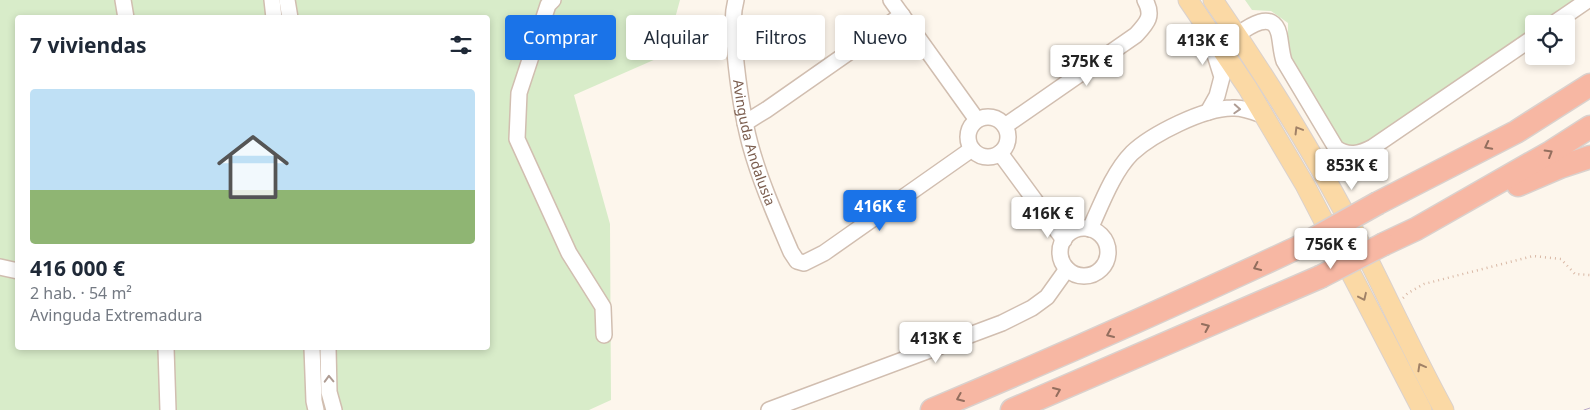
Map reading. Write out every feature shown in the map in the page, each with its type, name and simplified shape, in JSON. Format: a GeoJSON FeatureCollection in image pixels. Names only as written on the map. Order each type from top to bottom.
{"type":"FeatureCollection","features":[{"type":"Feature","properties":{"kind":"highway"},"geometry":{"type":"LineString","coordinates":[[1516,132],[1590,81]]}},
{"type":"Feature","properties":{"kind":"highway"},"geometry":{"type":"LineString","coordinates":[[932,410],[1057,358],[1302,246],[1378,203],[1516,132],[1590,86]]}},
{"type":"Feature","properties":{"kind":"highway"},"geometry":{"type":"LineString","coordinates":[[1012,410],[1320,277],[1416,229],[1551,152],[1590,127]]}},
{"type":"Feature","properties":{"kind":"highway"},"geometry":{"type":"LineString","coordinates":[[1416,229],[1473,209],[1527,180],[1590,157]]}},
{"type":"Feature","properties":{"kind":"main road"},"geometry":{"type":"LineString","coordinates":[[1188,0],[1265,116],[1321,214],[1422,410]]}},
{"type":"Feature","properties":{"kind":"main road"},"geometry":{"type":"LineString","coordinates":[[1213,0],[1284,108],[1330,185],[1444,410]]}},
{"type":"Feature","properties":{"kind":"street"},"geometry":{"type":"LineString","coordinates":[[123,0],[126,15]]}},
{"type":"Feature","properties":{"kind":"street"},"geometry":{"type":"LineString","coordinates":[[272,0],[274,15]]}},
{"type":"Feature","properties":{"kind":"street"},"geometry":{"type":"LineString","coordinates":[[287,0],[290,15]]}},
{"type":"Feature","properties":{"kind":"street"},"geometry":{"type":"LineString","coordinates":[[553,0],[548,5],[519,93],[517,139],[569,253],[603,307],[604,335]]}},
{"type":"Feature","properties":{"kind":"street","name":"Avinguda Andalusia"},"geometry":{"type":"LineString","coordinates":[[736,0],[733,19],[740,93],[745,123],[763,184],[791,252],[797,261],[804,263],[812,260],[972,149]]}},
{"type":"Feature","properties":{"kind":"street"},"geometry":{"type":"LineString","coordinates":[[891,0],[902,15]]}},
{"type":"Feature","properties":{"kind":"street"},"geometry":{"type":"LineString","coordinates":[[1005,126],[1136,35],[1148,22],[1149,12],[1145,0]]}},
{"type":"Feature","properties":{"kind":"street"},"geometry":{"type":"LineString","coordinates":[[1567,15],[1588,0]]}},
{"type":"Feature","properties":{"kind":"street"},"geometry":{"type":"LineString","coordinates":[[1203,22],[1222,77],[1217,96],[1208,112]]}},
{"type":"Feature","properties":{"kind":"street"},"geometry":{"type":"LineString","coordinates":[[1237,35],[1256,22],[1266,22],[1275,27],[1279,35],[1284,61],[1336,148],[1341,152],[1352,154],[1358,154],[1373,147],[1525,43]]}},
{"type":"Feature","properties":{"kind":"street"},"geometry":{"type":"LineString","coordinates":[[925,47],[977,120]]}},
{"type":"Feature","properties":{"kind":"street"},"geometry":{"type":"LineString","coordinates":[[745,123],[838,60]]}},
{"type":"Feature","properties":{"kind":"street"},"geometry":{"type":"LineString","coordinates":[[1090,230],[1109,185],[1132,153],[1166,130],[1208,112],[1232,108],[1249,110],[1265,116]]}},
{"type":"Feature","properties":{"kind":"street"},"geometry":{"type":"LineString","coordinates":[[991,117],[998,119],[1005,126],[1009,135],[1006,148],[995,156],[982,156],[972,149],[968,142],[970,129],[977,120],[991,117]]}},
{"type":"Feature","properties":{"kind":"street"},"geometry":{"type":"LineString","coordinates":[[1000,153],[1064,240]]}},
{"type":"Feature","properties":{"kind":"street"},"geometry":{"type":"LineString","coordinates":[[1075,230],[1090,230],[1103,238],[1108,253],[1106,261],[1096,272],[1089,276],[1081,276],[1067,269],[1060,256],[1060,248],[1064,240],[1075,230]]}},
{"type":"Feature","properties":{"kind":"street"},"geometry":{"type":"LineString","coordinates":[[0,267],[15,270]]}},
{"type":"Feature","properties":{"kind":"street"},"geometry":{"type":"LineString","coordinates":[[770,410],[1002,323],[1032,308],[1047,297],[1067,269]]}},
{"type":"Feature","properties":{"kind":"street"},"geometry":{"type":"LineString","coordinates":[[166,350],[168,410]]}},
{"type":"Feature","properties":{"kind":"street"},"geometry":{"type":"LineString","coordinates":[[312,350],[316,410]]}},
{"type":"Feature","properties":{"kind":"street"},"geometry":{"type":"LineString","coordinates":[[328,350],[329,392],[334,410]]}},
{"type":"Feature","properties":{"kind":"path"},"geometry":{"type":"LineString","coordinates":[[1393,311],[1408,293],[1424,284],[1533,256],[1561,259],[1575,274],[1590,275]]}},
{"type":"Feature","properties":{"kind":"green space"},"geometry":{"type":"Polygon","coordinates":[[[0,0],[680,0],[676,15],[626,15],[626,60],[654,60],[574,95],[610,224],[611,400],[589,410],[0,410],[0,0]]]}},
{"type":"Feature","properties":{"kind":"green space"},"geometry":{"type":"Polygon","coordinates":[[[1245,0],[1577,0],[1556,15],[1525,15],[1525,37],[1368,145],[1353,148],[1340,143],[1294,68],[1288,51],[1288,23],[1271,11],[1252,10],[1245,0]]]}},
{"type":"Feature","properties":{"kind":"tram line"},"geometry":{"type":"LineString","coordinates":[[1584,410],[1590,408]]}}]}
